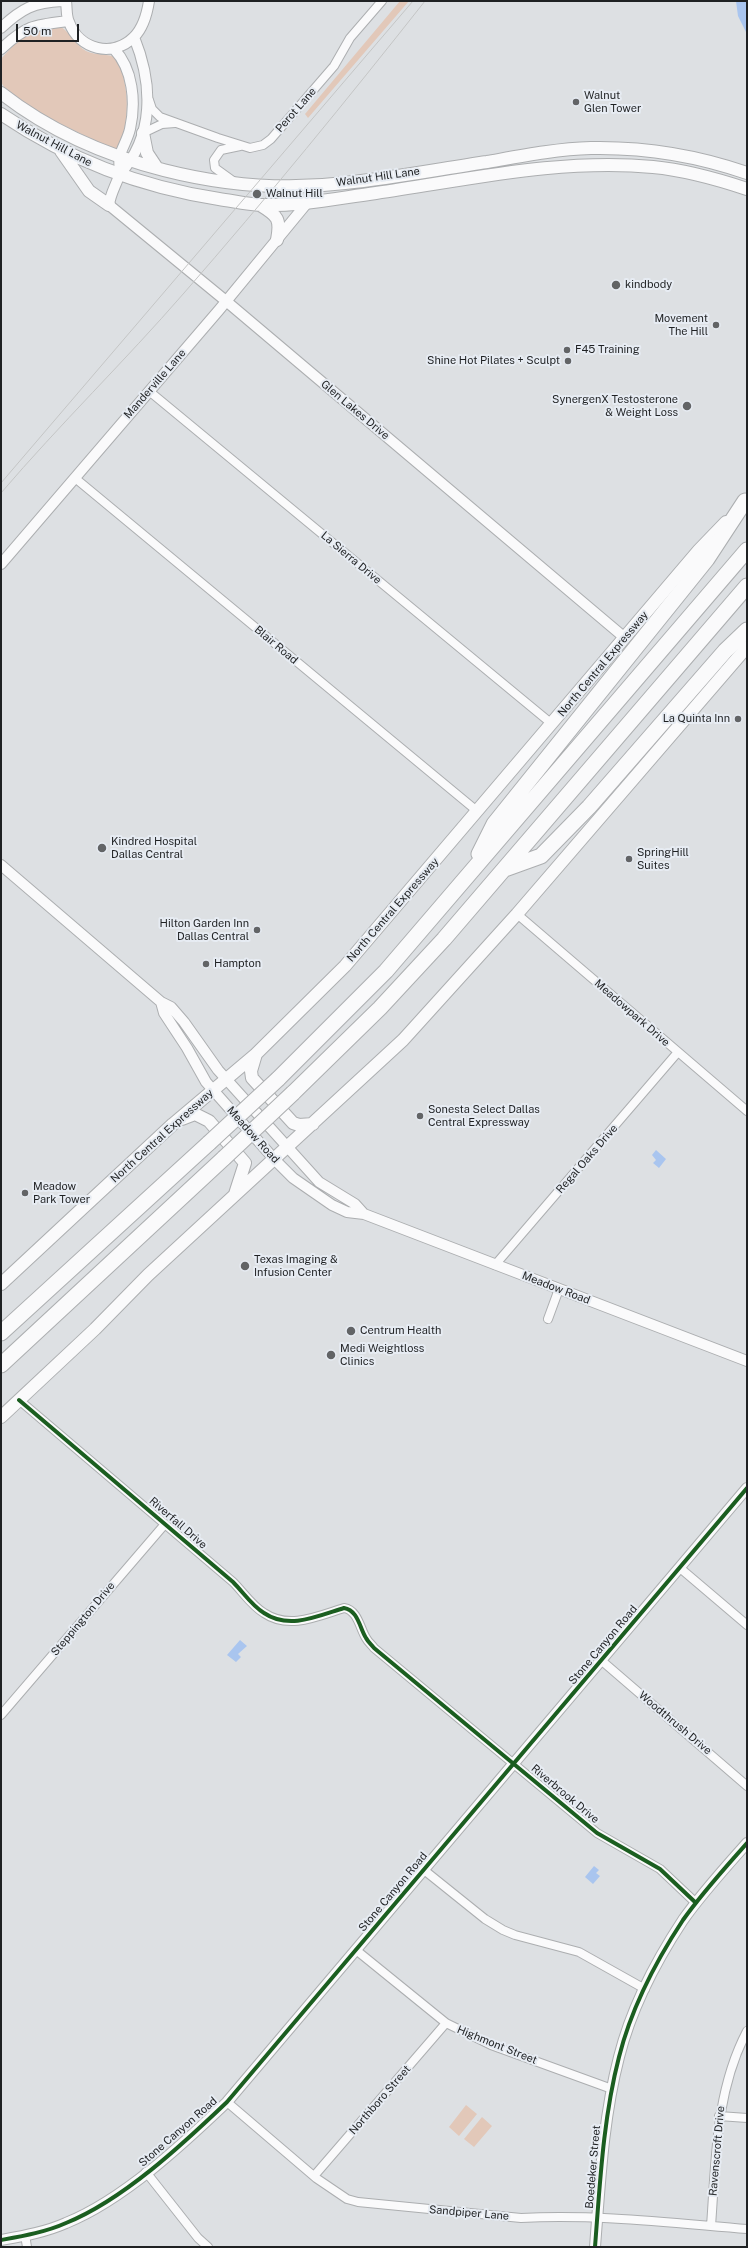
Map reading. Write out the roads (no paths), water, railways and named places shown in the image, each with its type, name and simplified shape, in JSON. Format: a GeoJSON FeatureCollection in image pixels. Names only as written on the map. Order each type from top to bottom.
{"type":"FeatureCollection","features":[{"type":"Feature","properties":{"kind":"highway"},"geometry":{"type":"LineString","coordinates":[[466,878],[494,824],[707,559],[746,500]]}},
{"type":"Feature","properties":{"kind":"highway"},"geometry":{"type":"LineString","coordinates":[[1,1333],[278,1079],[386,971],[747,550]]}},
{"type":"Feature","properties":{"kind":"highway"},"geometry":{"type":"LineString","coordinates":[[1,1365],[293,1093],[406,980],[504,870],[747,586]]}},
{"type":"Feature","properties":{"kind":"highway"},"geometry":{"type":"LineString","coordinates":[[504,870],[541,856],[589,807],[725,651],[747,630]]}},
{"type":"Feature","properties":{"kind":"main road","name":"Walnut Hill Lane"},"geometry":{"type":"LineString","coordinates":[[1,93],[59,130],[120,156],[176,173],[235,183],[285,186],[345,183],[588,148],[653,152],[693,158],[747,173]]}},
{"type":"Feature","properties":{"kind":"main road","name":"Walnut Hill Lane"},"geometry":{"type":"LineString","coordinates":[[1,114],[33,135],[61,150],[119,175],[181,192],[260,205],[307,202],[550,168],[588,165],[651,167],[694,174],[747,189]]}},
{"type":"Feature","properties":{"kind":"main road"},"geometry":{"type":"LineString","coordinates":[[144,133],[147,153],[158,168]]}},
{"type":"Feature","properties":{"kind":"main road"},"geometry":{"type":"LineString","coordinates":[[61,150],[89,191],[106,204]]}},
{"type":"Feature","properties":{"kind":"main road"},"geometry":{"type":"LineString","coordinates":[[651,167],[653,152]]}},
{"type":"Feature","properties":{"kind":"main road"},"geometry":{"type":"LineString","coordinates":[[459,166],[460,181]]}},
{"type":"Feature","properties":{"kind":"main road"},"geometry":{"type":"LineString","coordinates":[[307,202],[314,196],[345,183]]}},
{"type":"Feature","properties":{"kind":"main road"},"geometry":{"type":"LineString","coordinates":[[260,205],[277,217],[279,225],[276,240]]}},
{"type":"Feature","properties":{"kind":"main road","name":"North Central Expressway"},"geometry":{"type":"LineString","coordinates":[[1,1284],[173,1124],[256,1054],[365,944],[700,550],[746,500]]}},
{"type":"Feature","properties":{"kind":"main road"},"geometry":{"type":"LineString","coordinates":[[1,1418],[148,1275],[275,1160],[403,1040],[517,914],[747,647]]}},
{"type":"Feature","properties":{"kind":"main road"},"geometry":{"type":"LineString","coordinates":[[256,1054],[252,1078],[289,1120],[299,1125],[313,1124]]}},
{"type":"Feature","properties":{"kind":"main road"},"geometry":{"type":"LineString","coordinates":[[173,1124],[189,1115],[195,1114],[202,1116],[209,1121],[245,1163],[245,1169],[234,1197]]}},
{"type":"Feature","properties":{"kind":"street"},"geometry":{"type":"LineString","coordinates":[[1,28],[26,8],[41,2],[62,1]]}},
{"type":"Feature","properties":{"kind":"street"},"geometry":{"type":"LineString","coordinates":[[66,1],[68,21],[73,31],[86,44],[94,47],[114,48],[124,45],[134,37],[144,21],[148,1]]}},
{"type":"Feature","properties":{"kind":"street","name":"Perot Lane"},"geometry":{"type":"LineString","coordinates":[[148,97],[155,113],[177,123],[243,146],[256,148],[271,140],[334,66],[350,38],[382,1]]}},
{"type":"Feature","properties":{"kind":"street"},"geometry":{"type":"LineString","coordinates":[[1,49],[19,32],[29,26],[68,21]]}},
{"type":"Feature","properties":{"kind":"street"},"geometry":{"type":"LineString","coordinates":[[119,175],[133,160],[144,133],[148,97],[145,69],[134,37]]}},
{"type":"Feature","properties":{"kind":"street"},"geometry":{"type":"LineString","coordinates":[[106,204],[119,175],[120,156],[130,128],[132,98],[127,65],[114,48]]}},
{"type":"Feature","properties":{"kind":"street"},"geometry":{"type":"LineString","coordinates":[[144,133],[162,124],[177,123]]}},
{"type":"Feature","properties":{"kind":"street"},"geometry":{"type":"LineString","coordinates":[[235,183],[215,168],[214,160],[221,150],[243,146]]}},
{"type":"Feature","properties":{"kind":"street","name":"Manderville Lane"},"geometry":{"type":"LineString","coordinates":[[1,564],[226,301],[307,202]]}},
{"type":"Feature","properties":{"kind":"street","name":"Glen Lakes Drive"},"geometry":{"type":"LineString","coordinates":[[106,204],[226,301],[625,638]]}},
{"type":"Feature","properties":{"kind":"street","name":"La Sierra Drive"},"geometry":{"type":"LineString","coordinates":[[149,391],[552,724]]}},
{"type":"Feature","properties":{"kind":"street","name":"Blair Road"},"geometry":{"type":"LineString","coordinates":[[75,478],[477,811]]}},
{"type":"Feature","properties":{"kind":"street","name":"Meadow Road"},"geometry":{"type":"LineString","coordinates":[[1,865],[161,1002],[171,1007],[227,1079],[287,1148],[319,1182],[355,1204],[364,1214]]}},
{"type":"Feature","properties":{"kind":"street","name":"Meadowpark Drive"},"geometry":{"type":"LineString","coordinates":[[517,914],[747,1111]]}},
{"type":"Feature","properties":{"kind":"street","name":"Meadow Road"},"geometry":{"type":"LineString","coordinates":[[161,1002],[164,1013],[212,1091],[275,1160],[294,1178],[325,1200],[347,1212],[364,1214],[747,1361]]}},
{"type":"Feature","properties":{"kind":"street","name":"Regal Oaks Drive"},"geometry":{"type":"LineString","coordinates":[[495,1265],[678,1052]]}},
{"type":"Feature","properties":{"kind":"street"},"geometry":{"type":"LineString","coordinates":[[548,1320],[560,1289]]}},
{"type":"Feature","properties":{"kind":"street","name":"Riverfall Drive"},"geometry":{"type":"LineString","coordinates":[[19,1400],[233,1582],[263,1613],[275,1619],[292,1622],[336,1611]]}},
{"type":"Feature","properties":{"kind":"street","name":"Stone Canyon Road"},"geometry":{"type":"LineString","coordinates":[[1,2240],[66,2224],[92,2211],[122,2192],[227,2102],[515,1764],[747,1488]]}},
{"type":"Feature","properties":{"kind":"street","name":"Steppington Drive"},"geometry":{"type":"LineString","coordinates":[[1,1715],[165,1524]]}},
{"type":"Feature","properties":{"kind":"street"},"geometry":{"type":"LineString","coordinates":[[680,1568],[747,1625]]}},
{"type":"Feature","properties":{"kind":"street","name":"Riverbrook Drive"},"geometry":{"type":"LineString","coordinates":[[336,1611],[349,1609],[356,1617],[366,1639],[374,1648],[603,1838],[639,1856],[660,1869],[696,1903]]}},
{"type":"Feature","properties":{"kind":"street","name":"Woodthrush Drive"},"geometry":{"type":"LineString","coordinates":[[602,1661],[747,1786]]}},
{"type":"Feature","properties":{"kind":"street","name":"Boedeker Street"},"geometry":{"type":"LineString","coordinates":[[595,2247],[606,2124],[619,2056],[631,2021],[645,1989],[671,1940],[696,1903],[747,1843]]}},
{"type":"Feature","properties":{"kind":"street"},"geometry":{"type":"LineString","coordinates":[[424,1870],[485,1919],[502,1930],[515,1935],[579,1952],[645,1989]]}},
{"type":"Feature","properties":{"kind":"street","name":"Highmont Street"},"geometry":{"type":"LineString","coordinates":[[356,1950],[446,2024],[491,2045],[612,2089]]}},
{"type":"Feature","properties":{"kind":"street","name":"Northboro Street"},"geometry":{"type":"LineString","coordinates":[[314,2176],[446,2024]]}},
{"type":"Feature","properties":{"kind":"street","name":"Ravenscroft Drive"},"geometry":{"type":"LineString","coordinates":[[711,2226],[719,2116],[727,2076],[747,2032]]}},
{"type":"Feature","properties":{"kind":"street","name":"Sandpiper Lane"},"geometry":{"type":"LineString","coordinates":[[227,2102],[332,2190],[358,2202],[513,2217],[598,2218],[657,2221],[747,2229]]}},
{"type":"Feature","properties":{"kind":"street"},"geometry":{"type":"LineString","coordinates":[[719,2116],[747,2118]]}},
{"type":"Feature","properties":{"kind":"street"},"geometry":{"type":"LineString","coordinates":[[146,2172],[198,2238],[208,2247]]}},
{"type":"Feature","properties":{"kind":"street"},"geometry":{"type":"LineString","coordinates":[[25,2235],[27,2247]]}},
{"type":"Feature","properties":{"kind":"water"},"geometry":{"type":"Polygon","coordinates":[[[736,1],[747,1],[747,34],[738,16],[736,1]]]}},
{"type":"Feature","properties":{"kind":"water"},"geometry":{"type":"Polygon","coordinates":[[[656,1150],[666,1159],[659,1168],[653,1163],[656,1160],[652,1155],[656,1150]]]}},
{"type":"Feature","properties":{"kind":"water"},"geometry":{"type":"Polygon","coordinates":[[[240,1640],[247,1646],[238,1654],[241,1657],[236,1662],[227,1655],[240,1640]]]}},
{"type":"Feature","properties":{"kind":"water"},"geometry":{"type":"Polygon","coordinates":[[[594,1866],[599,1870],[596,1873],[600,1876],[593,1884],[585,1877],[594,1866]]]}},
{"type":"Feature","properties":{"kind":"tram line"},"geometry":{"type":"LineString","coordinates":[[1,483],[413,1]]}},
{"type":"Feature","properties":{"kind":"tram line"},"geometry":{"type":"LineString","coordinates":[[1,493],[23,467],[162,318],[215,257],[366,75],[425,1]]}},
{"type":"Feature","properties":{"kind":"place","name":"Walnut Glen Tower"},"geometry":{"type":"Point","coordinates":[576,102]}},
{"type":"Feature","properties":{"kind":"place","name":"Walnut Hill"},"geometry":{"type":"Point","coordinates":[257,194]}},
{"type":"Feature","properties":{"kind":"place","name":"kindbody"},"geometry":{"type":"Point","coordinates":[616,285]}},
{"type":"Feature","properties":{"kind":"place","name":"Movement The Hill"},"geometry":{"type":"Point","coordinates":[716,325]}},
{"type":"Feature","properties":{"kind":"place","name":"F45 Training"},"geometry":{"type":"Point","coordinates":[567,350]}},
{"type":"Feature","properties":{"kind":"place","name":"Shine Hot Pilates + Sculpt"},"geometry":{"type":"Point","coordinates":[568,361]}},
{"type":"Feature","properties":{"kind":"place","name":"SynergenX Testosterone & Weight Loss"},"geometry":{"type":"Point","coordinates":[687,406]}},
{"type":"Feature","properties":{"kind":"place","name":"La Quinta Inn"},"geometry":{"type":"Point","coordinates":[738,719]}},
{"type":"Feature","properties":{"kind":"place","name":"Kindred Hospital Dallas Central"},"geometry":{"type":"Point","coordinates":[102,848]}},
{"type":"Feature","properties":{"kind":"place","name":"SpringHill Suites"},"geometry":{"type":"Point","coordinates":[629,859]}},
{"type":"Feature","properties":{"kind":"place","name":"Hilton Garden Inn Dallas Central"},"geometry":{"type":"Point","coordinates":[257,930]}},
{"type":"Feature","properties":{"kind":"place","name":"Hampton"},"geometry":{"type":"Point","coordinates":[206,964]}},
{"type":"Feature","properties":{"kind":"place","name":"Sonesta Select Dallas Central Expressway"},"geometry":{"type":"Point","coordinates":[420,1116]}},
{"type":"Feature","properties":{"kind":"place","name":"Meadow Park Tower"},"geometry":{"type":"Point","coordinates":[25,1193]}},
{"type":"Feature","properties":{"kind":"place","name":"Texas Imaging & Infusion Center"},"geometry":{"type":"Point","coordinates":[245,1266]}},
{"type":"Feature","properties":{"kind":"place","name":"Centrum Health"},"geometry":{"type":"Point","coordinates":[351,1331]}},
{"type":"Feature","properties":{"kind":"place","name":"Medi Weightloss Clinics"},"geometry":{"type":"Point","coordinates":[331,1355]}}]}
